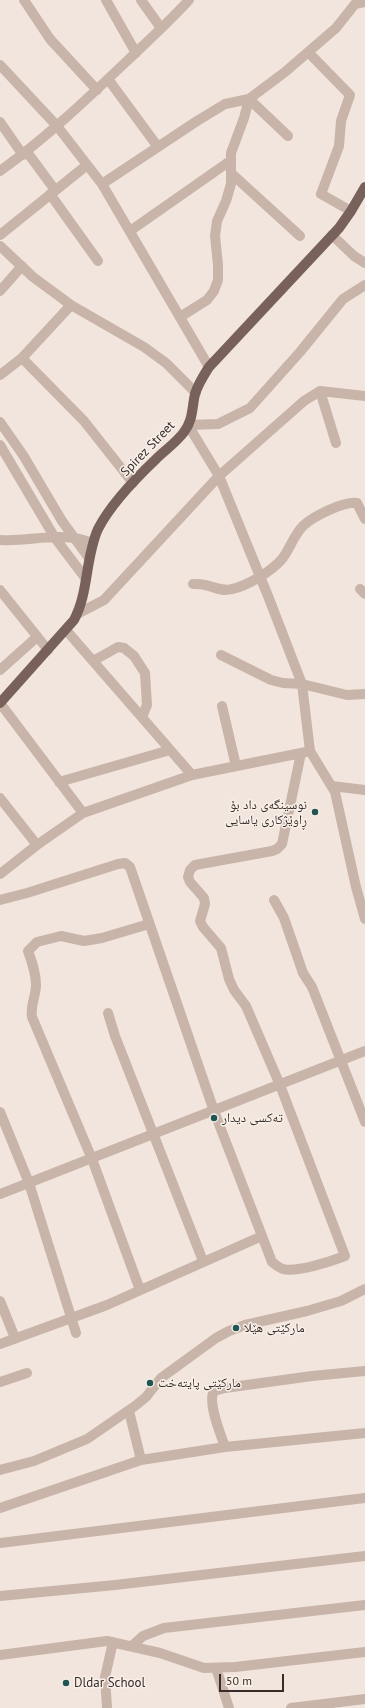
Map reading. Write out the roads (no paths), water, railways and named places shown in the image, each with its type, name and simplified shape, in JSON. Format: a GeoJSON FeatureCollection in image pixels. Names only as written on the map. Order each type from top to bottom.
{"type":"FeatureCollection","features":[{"type":"Feature","properties":{"kind":"main road","name":"Spirez Street"},"geometry":{"type":"LineString","coordinates":[[0,703],[66,630],[77,614],[86,579],[92,543],[99,528],[109,512],[133,483],[154,460],[182,434],[188,425],[196,393],[209,367],[332,235],[352,211],[365,187]]}},
{"type":"Feature","properties":{"kind":"street"},"geometry":{"type":"LineString","coordinates":[[24,0],[50,39],[97,90]]}},
{"type":"Feature","properties":{"kind":"street"},"geometry":{"type":"LineString","coordinates":[[106,0],[136,52]]}},
{"type":"Feature","properties":{"kind":"street"},"geometry":{"type":"LineString","coordinates":[[141,0],[161,28]]}},
{"type":"Feature","properties":{"kind":"street"},"geometry":{"type":"LineString","coordinates":[[0,171],[25,153],[97,90],[189,0]]}},
{"type":"Feature","properties":{"kind":"street"},"geometry":{"type":"LineString","coordinates":[[102,184],[225,104],[249,99],[286,72],[336,28],[358,2]]}},
{"type":"Feature","properties":{"kind":"street"},"geometry":{"type":"LineString","coordinates":[[308,52],[350,95],[341,121],[339,146],[321,194],[352,211]]}},
{"type":"Feature","properties":{"kind":"street"},"geometry":{"type":"LineString","coordinates":[[0,65],[57,126],[102,184],[209,367]]}},
{"type":"Feature","properties":{"kind":"street"},"geometry":{"type":"LineString","coordinates":[[108,79],[158,147]]}},
{"type":"Feature","properties":{"kind":"street"},"geometry":{"type":"LineString","coordinates":[[249,99],[288,136]]}},
{"type":"Feature","properties":{"kind":"street"},"geometry":{"type":"LineString","coordinates":[[180,317],[208,300],[214,291],[218,280],[215,236],[217,221],[226,202],[231,184],[231,153],[244,118],[249,99]]}},
{"type":"Feature","properties":{"kind":"street"},"geometry":{"type":"LineString","coordinates":[[0,122],[25,153],[53,192],[98,261]]}},
{"type":"Feature","properties":{"kind":"street"},"geometry":{"type":"LineString","coordinates":[[130,231],[230,161]]}},
{"type":"Feature","properties":{"kind":"street"},"geometry":{"type":"LineString","coordinates":[[0,235],[87,165]]}},
{"type":"Feature","properties":{"kind":"street"},"geometry":{"type":"LineString","coordinates":[[232,174],[300,236]]}},
{"type":"Feature","properties":{"kind":"street"},"geometry":{"type":"LineString","coordinates":[[332,235],[354,256],[365,263]]}},
{"type":"Feature","properties":{"kind":"street"},"geometry":{"type":"LineString","coordinates":[[0,246],[33,277],[71,305],[144,347],[166,363],[196,393]]}},
{"type":"Feature","properties":{"kind":"street"},"geometry":{"type":"LineString","coordinates":[[0,291],[22,266]]}},
{"type":"Feature","properties":{"kind":"street"},"geometry":{"type":"LineString","coordinates":[[0,900],[27,893],[98,869],[125,863],[130,867],[214,1111],[272,1262],[282,1269],[324,1264],[346,1256],[280,1085],[246,1006],[234,990],[229,979],[221,948],[203,927],[200,920],[205,904],[204,898],[190,882],[188,877],[190,870],[195,865],[272,851],[277,849],[282,844],[306,752],[302,684],[219,476],[188,425],[218,424],[250,408],[300,352],[343,299],[365,285]]}},
{"type":"Feature","properties":{"kind":"street"},"geometry":{"type":"LineString","coordinates":[[0,375],[22,358],[71,305]]}},
{"type":"Feature","properties":{"kind":"street"},"geometry":{"type":"LineString","coordinates":[[22,358],[84,421],[133,483]]}},
{"type":"Feature","properties":{"kind":"street"},"geometry":{"type":"LineString","coordinates":[[77,614],[104,600],[219,476],[304,401],[320,391],[364,393]]}},
{"type":"Feature","properties":{"kind":"street"},"geometry":{"type":"LineString","coordinates":[[320,391],[336,443]]}},
{"type":"Feature","properties":{"kind":"street"},"geometry":{"type":"LineString","coordinates":[[0,422],[23,456],[55,510],[89,558]]}},
{"type":"Feature","properties":{"kind":"street"},"geometry":{"type":"LineString","coordinates":[[0,445],[55,538],[86,579]]}},
{"type":"Feature","properties":{"kind":"street"},"geometry":{"type":"LineString","coordinates":[[193,584],[205,585],[222,590],[231,590],[259,576],[282,559],[303,526],[321,514],[351,502],[357,503],[365,519]]}},
{"type":"Feature","properties":{"kind":"street"},"geometry":{"type":"LineString","coordinates":[[0,540],[12,541],[74,538],[92,543]]}},
{"type":"Feature","properties":{"kind":"street"},"geometry":{"type":"LineString","coordinates":[[0,590],[48,650]]}},
{"type":"Feature","properties":{"kind":"street"},"geometry":{"type":"LineString","coordinates":[[66,630],[192,775]]}},
{"type":"Feature","properties":{"kind":"street"},"geometry":{"type":"LineString","coordinates":[[0,670],[38,637]]}},
{"type":"Feature","properties":{"kind":"street"},"geometry":{"type":"LineString","coordinates":[[93,661],[118,647],[124,648],[134,656],[145,673],[147,705],[142,717]]}},
{"type":"Feature","properties":{"kind":"street"},"geometry":{"type":"LineString","coordinates":[[221,655],[271,680],[283,683],[302,684],[347,695],[365,694]]}},
{"type":"Feature","properties":{"kind":"street"},"geometry":{"type":"LineString","coordinates":[[0,703],[83,813]]}},
{"type":"Feature","properties":{"kind":"street"},"geometry":{"type":"LineString","coordinates":[[222,706],[236,766]]}},
{"type":"Feature","properties":{"kind":"street"},"geometry":{"type":"LineString","coordinates":[[59,782],[170,750]]}},
{"type":"Feature","properties":{"kind":"street"},"geometry":{"type":"LineString","coordinates":[[0,874],[37,845],[83,813],[192,775],[306,752]]}},
{"type":"Feature","properties":{"kind":"street"},"geometry":{"type":"LineString","coordinates":[[306,752],[335,792],[356,887],[365,919]]}},
{"type":"Feature","properties":{"kind":"street"},"geometry":{"type":"LineString","coordinates":[[332,786],[365,790]]}},
{"type":"Feature","properties":{"kind":"street"},"geometry":{"type":"LineString","coordinates":[[0,798],[37,845]]}},
{"type":"Feature","properties":{"kind":"street"},"geometry":{"type":"LineString","coordinates":[[274,900],[284,918],[304,973],[312,987],[365,1122]]}},
{"type":"Feature","properties":{"kind":"street"},"geometry":{"type":"LineString","coordinates":[[140,1290],[92,1159],[32,1017],[31,1008],[36,986],[34,969],[28,950],[36,942],[61,936],[84,941],[102,938],[149,924]]}},
{"type":"Feature","properties":{"kind":"street"},"geometry":{"type":"LineString","coordinates":[[108,1013],[115,1036],[203,1261]]}},
{"type":"Feature","properties":{"kind":"street"},"geometry":{"type":"LineString","coordinates":[[0,1194],[365,1051]]}},
{"type":"Feature","properties":{"kind":"street"},"geometry":{"type":"LineString","coordinates":[[0,1112],[29,1183],[76,1333]]}},
{"type":"Feature","properties":{"kind":"street"},"geometry":{"type":"LineString","coordinates":[[0,1344],[107,1305],[262,1236]]}},
{"type":"Feature","properties":{"kind":"street"},"geometry":{"type":"LineString","coordinates":[[0,1470],[34,1461],[87,1440],[129,1411],[146,1397],[161,1378],[216,1338],[229,1331],[245,1325],[307,1311],[341,1301],[365,1289]]}},
{"type":"Feature","properties":{"kind":"street"},"geometry":{"type":"LineString","coordinates":[[0,1300],[15,1338]]}},
{"type":"Feature","properties":{"kind":"street"},"geometry":{"type":"LineString","coordinates":[[225,1447],[212,1405],[211,1396],[214,1391],[225,1388],[312,1376],[365,1372]]}},
{"type":"Feature","properties":{"kind":"street"},"geometry":{"type":"LineString","coordinates":[[0,1382],[27,1373]]}},
{"type":"Feature","properties":{"kind":"street"},"geometry":{"type":"LineString","coordinates":[[129,1411],[142,1460]]}},
{"type":"Feature","properties":{"kind":"street"},"geometry":{"type":"LineString","coordinates":[[0,1508],[142,1460],[225,1447],[365,1433]]}},
{"type":"Feature","properties":{"kind":"street"},"geometry":{"type":"LineString","coordinates":[[0,1543],[365,1498]]}},
{"type":"Feature","properties":{"kind":"street"},"geometry":{"type":"LineString","coordinates":[[0,1596],[131,1583],[365,1556]]}},
{"type":"Feature","properties":{"kind":"street"},"geometry":{"type":"LineString","coordinates":[[132,1646],[143,1636],[164,1628],[365,1605]]}},
{"type":"Feature","properties":{"kind":"street"},"geometry":{"type":"LineString","coordinates":[[0,1655],[107,1641],[160,1653],[204,1668],[216,1668],[365,1652]]}},
{"type":"Feature","properties":{"kind":"street"},"geometry":{"type":"LineString","coordinates":[[107,1708],[105,1677],[113,1642]]}},
{"type":"Feature","properties":{"kind":"street"},"geometry":{"type":"LineString","coordinates":[[216,1668],[228,1708]]}},
{"type":"Feature","properties":{"kind":"street"},"geometry":{"type":"LineString","coordinates":[[291,1708],[365,1699]]}},
{"type":"Feature","properties":{"kind":"place","name":"نوسینگەی داد بۆ ڕاوێژكاری یاسایی"},"geometry":{"type":"Point","coordinates":[315,812]}},
{"type":"Feature","properties":{"kind":"place","name":"تەكسی دیدار"},"geometry":{"type":"Point","coordinates":[214,1118]}},
{"type":"Feature","properties":{"kind":"place","name":"مارکێتی هێلا"},"geometry":{"type":"Point","coordinates":[236,1328]}},
{"type":"Feature","properties":{"kind":"place","name":"مارکێتی پایتەخت"},"geometry":{"type":"Point","coordinates":[150,1383]}},
{"type":"Feature","properties":{"kind":"place","name":"Dldar School"},"geometry":{"type":"Point","coordinates":[66,1683]}}]}
